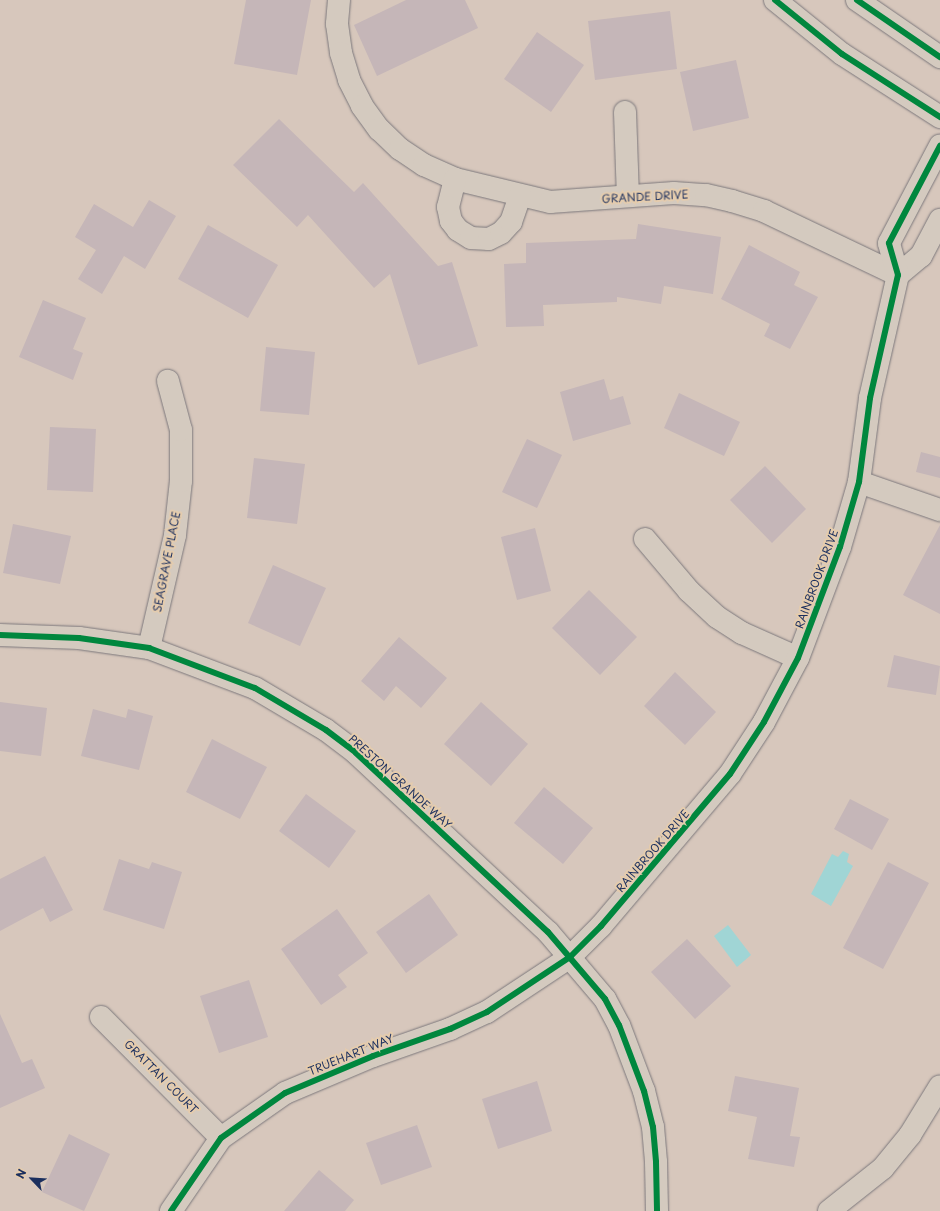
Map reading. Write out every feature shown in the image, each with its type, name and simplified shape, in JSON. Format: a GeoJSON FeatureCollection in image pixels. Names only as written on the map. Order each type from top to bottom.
{"type":"FeatureCollection","features":[{"type":"Feature","properties":{"kind":"street","name":"GRANDE DRIVE"},"geometry":{"type":"LineString","coordinates":[[339,0],[337,24],[341,53],[349,80],[362,106],[379,129],[400,149],[424,165],[455,179],[520,196],[550,202],[588,201],[628,196],[674,194],[706,195],[732,201],[764,211],[898,275]]}},
{"type":"Feature","properties":{"kind":"street"},"geometry":{"type":"LineString","coordinates":[[775,0],[842,54],[940,117]]}},
{"type":"Feature","properties":{"kind":"street"},"geometry":{"type":"LineString","coordinates":[[857,0],[940,57]]}},
{"type":"Feature","properties":{"kind":"street"},"geometry":{"type":"LineString","coordinates":[[625,112],[628,196]]}},
{"type":"Feature","properties":{"kind":"street","name":"RAINBROOK DRIVE"},"geometry":{"type":"LineString","coordinates":[[570,957],[601,926],[730,774],[764,722],[798,658],[840,547],[859,482],[870,398],[898,275],[890,243],[940,146]]}},
{"type":"Feature","properties":{"kind":"street"},"geometry":{"type":"LineString","coordinates":[[455,179],[448,207],[451,222],[458,230],[471,238],[489,239],[501,233],[511,222],[520,196]]}},
{"type":"Feature","properties":{"kind":"street"},"geometry":{"type":"LineString","coordinates":[[898,275],[921,256],[940,220]]}},
{"type":"Feature","properties":{"kind":"street","name":"SEAGRAVE PLACE"},"geometry":{"type":"LineString","coordinates":[[149,648],[175,535],[181,481],[181,430],[168,381]]}},
{"type":"Feature","properties":{"kind":"street"},"geometry":{"type":"LineString","coordinates":[[859,482],[940,510]]}},
{"type":"Feature","properties":{"kind":"street"},"geometry":{"type":"LineString","coordinates":[[644,539],[689,591],[717,617],[742,632],[798,658]]}},
{"type":"Feature","properties":{"kind":"street","name":"PRESTON GRANDE WAY"},"geometry":{"type":"LineString","coordinates":[[0,635],[79,638],[149,648],[255,688],[332,735],[397,789],[548,932],[605,1000],[619,1025],[644,1091],[656,1155],[657,1211]]}},
{"type":"Feature","properties":{"kind":"street","name":"TRUEHART WAY"},"geometry":{"type":"LineString","coordinates":[[170,1211],[221,1138],[285,1093],[373,1056],[450,1029],[487,1012],[570,957]]}},
{"type":"Feature","properties":{"kind":"street","name":"GRATTAN COURT"},"geometry":{"type":"LineString","coordinates":[[101,1017],[221,1138]]}},
{"type":"Feature","properties":{"kind":"street"},"geometry":{"type":"LineString","coordinates":[[829,1211],[883,1168],[910,1136],[940,1086]]}},
{"type":"Feature","properties":{"kind":"water"},"geometry":{"type":"Polygon","coordinates":[[[843,851],[849,854],[847,862],[853,866],[831,906],[811,894],[832,854],[838,857],[843,851]]]}},
{"type":"Feature","properties":{"kind":"water"},"geometry":{"type":"Polygon","coordinates":[[[728,925],[751,955],[737,967],[714,936],[728,925]]]}},
{"type":"Feature","properties":{"kind":"building"},"geometry":{"type":"Polygon","coordinates":[[[246,0],[311,0],[297,75],[234,64],[246,0]]]}},
{"type":"Feature","properties":{"kind":"building"},"geometry":{"type":"Polygon","coordinates":[[[406,0],[465,0],[478,28],[377,76],[354,25],[406,0]]]}},
{"type":"Feature","properties":{"kind":"building"},"geometry":{"type":"Polygon","coordinates":[[[670,11],[677,69],[595,80],[588,21],[670,11]]]}},
{"type":"Feature","properties":{"kind":"building"},"geometry":{"type":"Polygon","coordinates":[[[537,32],[584,65],[551,112],[504,79],[537,32]]]}},
{"type":"Feature","properties":{"kind":"building"},"geometry":{"type":"Polygon","coordinates":[[[736,60],[749,118],[693,131],[680,72],[736,60]]]}},
{"type":"Feature","properties":{"kind":"building"},"geometry":{"type":"Polygon","coordinates":[[[279,119],[354,192],[363,183],[438,266],[452,262],[478,346],[418,365],[390,274],[374,288],[308,215],[297,227],[233,165],[279,119]]]}},
{"type":"Feature","properties":{"kind":"building"},"geometry":{"type":"Polygon","coordinates":[[[149,200],[176,216],[145,269],[124,256],[102,294],[78,279],[96,250],[75,237],[94,204],[133,227],[149,200]]]}},
{"type":"Feature","properties":{"kind":"building"},"geometry":{"type":"Polygon","coordinates":[[[638,224],[721,237],[713,294],[664,286],[661,304],[617,297],[617,302],[543,305],[544,326],[506,327],[504,264],[526,263],[526,243],[636,239],[638,224]]]}},
{"type":"Feature","properties":{"kind":"building"},"geometry":{"type":"Polygon","coordinates":[[[208,225],[278,265],[248,318],[178,279],[208,225]]]}},
{"type":"Feature","properties":{"kind":"building"},"geometry":{"type":"Polygon","coordinates":[[[749,245],[800,272],[794,285],[818,297],[790,349],[764,336],[770,324],[721,299],[749,245]]]}},
{"type":"Feature","properties":{"kind":"building"},"geometry":{"type":"Polygon","coordinates":[[[43,300],[86,318],[73,349],[83,353],[73,380],[19,357],[43,300]]]}},
{"type":"Feature","properties":{"kind":"building"},"geometry":{"type":"Polygon","coordinates":[[[266,347],[315,352],[309,415],[260,411],[266,347]]]}},
{"type":"Feature","properties":{"kind":"building"},"geometry":{"type":"Polygon","coordinates":[[[604,379],[610,400],[623,396],[631,424],[573,441],[560,392],[604,379]]]}},
{"type":"Feature","properties":{"kind":"building"},"geometry":{"type":"Polygon","coordinates":[[[679,393],[740,422],[724,456],[664,428],[679,393]]]}},
{"type":"Feature","properties":{"kind":"building"},"geometry":{"type":"Polygon","coordinates":[[[50,427],[96,429],[93,492],[47,490],[50,427]]]}},
{"type":"Feature","properties":{"kind":"building"},"geometry":{"type":"Polygon","coordinates":[[[527,439],[562,455],[537,508],[502,492],[527,439]]]}},
{"type":"Feature","properties":{"kind":"building"},"geometry":{"type":"Polygon","coordinates":[[[921,452],[940,457],[940,478],[916,472],[921,452]]]}},
{"type":"Feature","properties":{"kind":"building"},"geometry":{"type":"Polygon","coordinates":[[[254,458],[305,464],[297,524],[247,518],[254,458]]]}},
{"type":"Feature","properties":{"kind":"building"},"geometry":{"type":"Polygon","coordinates":[[[765,466],[806,509],[772,543],[730,500],[765,466]]]}},
{"type":"Feature","properties":{"kind":"building"},"geometry":{"type":"Polygon","coordinates":[[[13,524],[71,536],[60,584],[3,573],[13,524]]]}},
{"type":"Feature","properties":{"kind":"building"},"geometry":{"type":"Polygon","coordinates":[[[940,525],[940,614],[903,595],[940,525]]]}},
{"type":"Feature","properties":{"kind":"building"},"geometry":{"type":"Polygon","coordinates":[[[535,528],[551,591],[517,600],[501,537],[535,528]]]}},
{"type":"Feature","properties":{"kind":"building"},"geometry":{"type":"Polygon","coordinates":[[[273,565],[326,588],[300,646],[248,623],[273,565]]]}},
{"type":"Feature","properties":{"kind":"building"},"geometry":{"type":"Polygon","coordinates":[[[589,590],[637,637],[600,675],[552,628],[589,590]]]}},
{"type":"Feature","properties":{"kind":"building"},"geometry":{"type":"Polygon","coordinates":[[[399,637],[447,678],[421,708],[396,686],[384,701],[361,681],[399,637]]]}},
{"type":"Feature","properties":{"kind":"building"},"geometry":{"type":"Polygon","coordinates":[[[894,655],[940,666],[936,695],[887,687],[894,655]]]}},
{"type":"Feature","properties":{"kind":"building"},"geometry":{"type":"Polygon","coordinates":[[[675,672],[716,712],[685,745],[644,706],[675,672]]]}},
{"type":"Feature","properties":{"kind":"building"},"geometry":{"type":"Polygon","coordinates":[[[0,702],[47,708],[41,756],[0,751],[0,702]]]}},
{"type":"Feature","properties":{"kind":"building"},"geometry":{"type":"Polygon","coordinates":[[[481,702],[528,744],[491,786],[444,744],[481,702]]]}},
{"type":"Feature","properties":{"kind":"building"},"geometry":{"type":"Polygon","coordinates":[[[93,709],[126,718],[128,709],[153,716],[139,770],[81,756],[93,709]]]}},
{"type":"Feature","properties":{"kind":"building"},"geometry":{"type":"Polygon","coordinates":[[[212,739],[267,767],[240,819],[186,792],[212,739]]]}},
{"type":"Feature","properties":{"kind":"building"},"geometry":{"type":"Polygon","coordinates":[[[544,787],[593,828],[563,864],[514,823],[544,787]]]}},
{"type":"Feature","properties":{"kind":"building"},"geometry":{"type":"Polygon","coordinates":[[[306,794],[356,831],[329,868],[279,831],[306,794]]]}},
{"type":"Feature","properties":{"kind":"building"},"geometry":{"type":"Polygon","coordinates":[[[850,799],[889,819],[872,850],[834,829],[850,799]]]}},
{"type":"Feature","properties":{"kind":"building"},"geometry":{"type":"Polygon","coordinates":[[[45,856],[73,910],[50,922],[43,908],[0,931],[0,879],[45,856]]]}},
{"type":"Feature","properties":{"kind":"building"},"geometry":{"type":"Polygon","coordinates":[[[119,859],[149,869],[152,862],[182,872],[164,929],[103,910],[119,859]]]}},
{"type":"Feature","properties":{"kind":"building"},"geometry":{"type":"Polygon","coordinates":[[[888,862],[929,883],[883,969],[843,948],[888,862]]]}},
{"type":"Feature","properties":{"kind":"building"},"geometry":{"type":"Polygon","coordinates":[[[429,894],[458,935],[406,973],[376,932],[429,894]]]}},
{"type":"Feature","properties":{"kind":"building"},"geometry":{"type":"Polygon","coordinates":[[[337,909],[368,953],[338,975],[347,987],[321,1005],[281,949],[337,909]]]}},
{"type":"Feature","properties":{"kind":"building"},"geometry":{"type":"Polygon","coordinates":[[[687,939],[731,986],[695,1019],[651,972],[687,939]]]}},
{"type":"Feature","properties":{"kind":"building"},"geometry":{"type":"Polygon","coordinates":[[[249,980],[268,1037],[219,1053],[200,996],[249,980]]]}},
{"type":"Feature","properties":{"kind":"building"},"geometry":{"type":"Polygon","coordinates":[[[0,1014],[22,1063],[32,1059],[45,1088],[0,1108],[0,1014]]]}},
{"type":"Feature","properties":{"kind":"building"},"geometry":{"type":"Polygon","coordinates":[[[735,1076],[799,1088],[790,1136],[800,1137],[794,1167],[748,1159],[757,1117],[728,1111],[735,1076]]]}},
{"type":"Feature","properties":{"kind":"building"},"geometry":{"type":"Polygon","coordinates":[[[537,1081],[552,1131],[498,1149],[482,1099],[537,1081]]]}},
{"type":"Feature","properties":{"kind":"building"},"geometry":{"type":"Polygon","coordinates":[[[417,1125],[432,1167],[381,1185],[366,1143],[417,1125]]]}},
{"type":"Feature","properties":{"kind":"building"},"geometry":{"type":"Polygon","coordinates":[[[69,1134],[110,1154],[84,1211],[42,1192],[69,1134]]]}},
{"type":"Feature","properties":{"kind":"building"},"geometry":{"type":"Polygon","coordinates":[[[319,1170],[354,1200],[345,1211],[284,1211],[319,1170]]]}},
{"type":"Feature","properties":{"kind":"cycle path"},"geometry":{"type":"LineString","coordinates":[[775,0],[842,54],[940,117]]}},
{"type":"Feature","properties":{"kind":"cycle path"},"geometry":{"type":"LineString","coordinates":[[857,0],[940,57]]}},
{"type":"Feature","properties":{"kind":"cycle path"},"geometry":{"type":"LineString","coordinates":[[171,1211],[221,1138],[285,1093],[373,1056],[450,1029],[487,1012],[570,957],[601,926],[730,774],[764,722],[798,658],[840,547],[859,482],[870,398],[898,275],[889,243],[940,146]]}},
{"type":"Feature","properties":{"kind":"cycle path"},"geometry":{"type":"LineString","coordinates":[[0,635],[79,638],[149,648],[255,688],[326,730],[356,753],[548,932],[605,999],[619,1025],[644,1091],[653,1127],[656,1162],[657,1211]]}}]}
